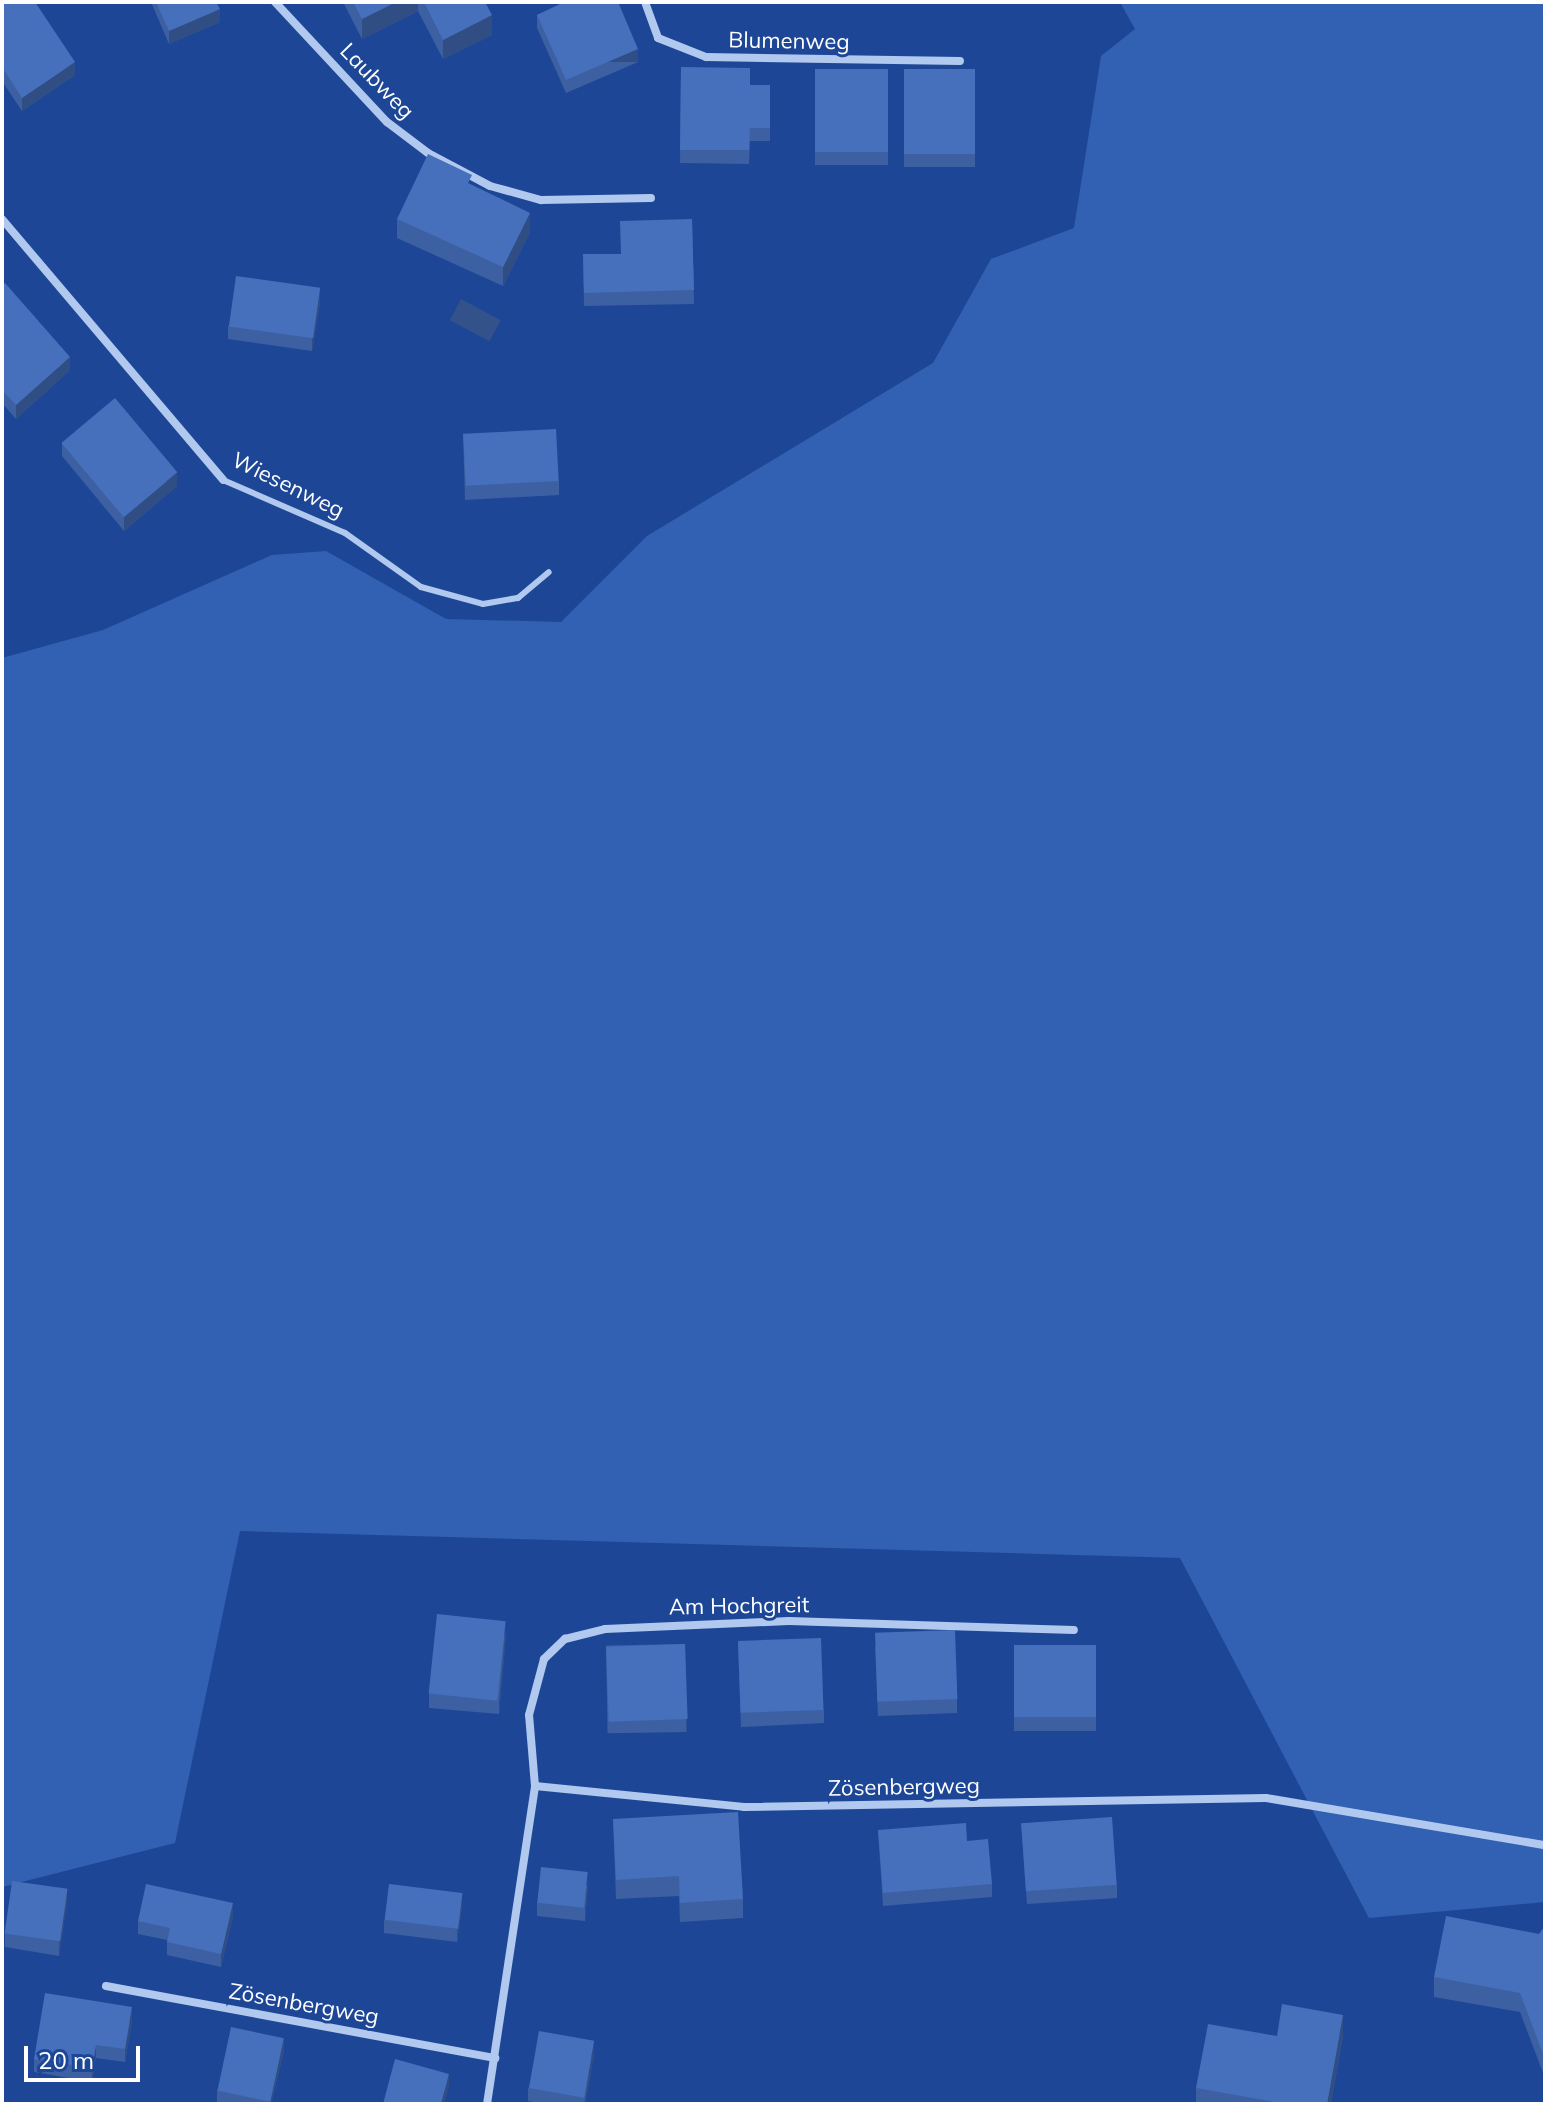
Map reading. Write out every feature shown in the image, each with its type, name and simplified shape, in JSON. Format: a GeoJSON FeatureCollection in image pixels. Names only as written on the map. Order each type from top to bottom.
{"type":"FeatureCollection","features":[{"type":"Feature","properties":{"kind":"street","name":"Laubweg"},"geometry":{"type":"LineString","coordinates":[[275,2],[387,122],[428,153],[490,186],[541,200],[651,198]]}},
{"type":"Feature","properties":{"kind":"street","name":"Blumenweg"},"geometry":{"type":"LineString","coordinates":[[645,2],[658,38],[706,57],[960,61]]}},
{"type":"Feature","properties":{"kind":"street","name":"Wiesenweg"},"geometry":{"type":"LineString","coordinates":[[2,219],[223,480]]}},
{"type":"Feature","properties":{"kind":"street","name":"Am Hochgreit"},"geometry":{"type":"LineString","coordinates":[[535,1786],[529,1715],[544,1659],[565,1639],[605,1629],[789,1621],[1074,1630]]}},
{"type":"Feature","properties":{"kind":"street","name":"Zösenbergweg"},"geometry":{"type":"LineString","coordinates":[[535,1786],[744,1807],[1266,1798],[1545,1845]]}},
{"type":"Feature","properties":{"kind":"street"},"geometry":{"type":"LineString","coordinates":[[487,2104],[535,1786]]}},
{"type":"Feature","properties":{"kind":"street","name":"Zösenbergweg"},"geometry":{"type":"LineString","coordinates":[[106,1986],[495,2058]]}},
{"type":"Feature","properties":{"kind":"lane","name":"Wiesenweg"},"geometry":{"type":"LineString","coordinates":[[223,480],[345,533],[421,587],[483,604],[518,598],[549,572]]}},
{"type":"Feature","properties":{"kind":"shaded area"},"geometry":{"type":"Polygon","coordinates":[[[1120,2],[1545,2],[1545,1902],[1369,1918],[1180,1558],[240,1531],[175,1843],[2,1887],[2,658],[103,630],[272,555],[326,551],[446,619],[561,622],[647,536],[933,363],[991,259],[1074,228],[1101,56],[1135,29],[1120,2]]]}},
{"type":"Feature","properties":{"kind":"shaded area"},"geometry":{"type":"Polygon","coordinates":[[[461,299],[501,320],[489,341],[450,320],[461,299]]]}},
{"type":"Feature","properties":{"kind":"building"},"geometry":{"type":"Polygon","coordinates":[[[2,2],[35,2],[75,62],[22,98],[2,67],[2,2]]]}},
{"type":"Feature","properties":{"kind":"building"},"geometry":{"type":"Polygon","coordinates":[[[156,2],[216,2],[220,9],[169,31],[156,2]]]}},
{"type":"Feature","properties":{"kind":"building"},"geometry":{"type":"Polygon","coordinates":[[[353,2],[396,2],[362,19],[353,2]]]}},
{"type":"Feature","properties":{"kind":"building"},"geometry":{"type":"Polygon","coordinates":[[[424,2],[485,2],[492,15],[443,40],[424,2]]]}},
{"type":"Feature","properties":{"kind":"building"},"geometry":{"type":"Polygon","coordinates":[[[565,2],[618,2],[638,49],[566,80],[537,15],[565,2]]]}},
{"type":"Feature","properties":{"kind":"building"},"geometry":{"type":"Polygon","coordinates":[[[681,67],[750,68],[750,85],[770,85],[770,128],[750,128],[749,150],[680,150],[681,67]]]}},
{"type":"Feature","properties":{"kind":"building"},"geometry":{"type":"Polygon","coordinates":[[[815,69],[888,69],[888,152],[815,152],[815,69]]]}},
{"type":"Feature","properties":{"kind":"building"},"geometry":{"type":"Polygon","coordinates":[[[904,69],[975,69],[975,154],[904,154],[904,69]]]}},
{"type":"Feature","properties":{"kind":"building"},"geometry":{"type":"Polygon","coordinates":[[[428,154],[472,175],[468,183],[530,213],[503,267],[397,219],[428,154]]]}},
{"type":"Feature","properties":{"kind":"building"},"geometry":{"type":"Polygon","coordinates":[[[692,219],[694,290],[584,293],[583,254],[621,254],[620,221],[692,219]]]}},
{"type":"Feature","properties":{"kind":"building"},"geometry":{"type":"Polygon","coordinates":[[[236,276],[320,288],[313,338],[229,327],[236,276]]]}},
{"type":"Feature","properties":{"kind":"building"},"geometry":{"type":"Polygon","coordinates":[[[5,283],[70,357],[16,405],[2,390],[2,286],[5,283]]]}},
{"type":"Feature","properties":{"kind":"building"},"geometry":{"type":"Polygon","coordinates":[[[115,398],[177,472],[124,517],[61,443],[115,398]]]}},
{"type":"Feature","properties":{"kind":"building"},"geometry":{"type":"Polygon","coordinates":[[[556,429],[559,481],[466,486],[463,434],[556,429]]]}},
{"type":"Feature","properties":{"kind":"building"},"geometry":{"type":"Polygon","coordinates":[[[437,1614],[506,1621],[497,1701],[429,1694],[437,1614]]]}},
{"type":"Feature","properties":{"kind":"building"},"geometry":{"type":"Polygon","coordinates":[[[955,1630],[957,1699],[877,1702],[875,1633],[955,1630]]]}},
{"type":"Feature","properties":{"kind":"building"},"geometry":{"type":"Polygon","coordinates":[[[821,1638],[824,1710],[741,1713],[738,1641],[821,1638]]]}},
{"type":"Feature","properties":{"kind":"building"},"geometry":{"type":"Polygon","coordinates":[[[685,1644],[688,1719],[609,1722],[606,1647],[685,1644]]]}},
{"type":"Feature","properties":{"kind":"building"},"geometry":{"type":"Polygon","coordinates":[[[1014,1645],[1096,1645],[1096,1717],[1014,1717],[1014,1645]]]}},
{"type":"Feature","properties":{"kind":"building"},"geometry":{"type":"Polygon","coordinates":[[[738,1812],[743,1899],[680,1903],[679,1876],[616,1880],[613,1819],[738,1812]]]}},
{"type":"Feature","properties":{"kind":"building"},"geometry":{"type":"Polygon","coordinates":[[[1112,1817],[1117,1885],[1026,1891],[1021,1823],[1112,1817]]]}},
{"type":"Feature","properties":{"kind":"building"},"geometry":{"type":"Polygon","coordinates":[[[966,1823],[967,1841],[988,1839],[992,1884],[883,1893],[878,1830],[966,1823]]]}},
{"type":"Feature","properties":{"kind":"building"},"geometry":{"type":"Polygon","coordinates":[[[541,1867],[588,1872],[584,1908],[537,1903],[541,1867]]]}},
{"type":"Feature","properties":{"kind":"building"},"geometry":{"type":"Polygon","coordinates":[[[12,1881],[67,1889],[60,1941],[5,1933],[12,1881]]]}},
{"type":"Feature","properties":{"kind":"building"},"geometry":{"type":"Polygon","coordinates":[[[146,1884],[233,1903],[221,1954],[167,1942],[170,1928],[138,1921],[146,1884]]]}},
{"type":"Feature","properties":{"kind":"building"},"geometry":{"type":"Polygon","coordinates":[[[389,1884],[462,1893],[458,1929],[385,1920],[389,1884]]]}},
{"type":"Feature","properties":{"kind":"building"},"geometry":{"type":"Polygon","coordinates":[[[1446,1916],[1539,1934],[1545,1926],[1545,2059],[1520,1993],[1434,1977],[1446,1916]]]}},
{"type":"Feature","properties":{"kind":"building"},"geometry":{"type":"Polygon","coordinates":[[[45,1993],[132,2007],[125,2049],[96,2045],[92,2068],[34,2059],[45,1993]]]}},
{"type":"Feature","properties":{"kind":"building"},"geometry":{"type":"Polygon","coordinates":[[[1282,2004],[1343,2015],[1327,2104],[1286,2104],[1196,2088],[1208,2024],[1277,2036],[1282,2004]]]}},
{"type":"Feature","properties":{"kind":"building"},"geometry":{"type":"Polygon","coordinates":[[[231,2027],[284,2038],[270,2102],[217,2091],[231,2027]]]}},
{"type":"Feature","properties":{"kind":"building"},"geometry":{"type":"Polygon","coordinates":[[[539,2031],[594,2041],[584,2098],[529,2088],[539,2031]]]}},
{"type":"Feature","properties":{"kind":"building"},"geometry":{"type":"Polygon","coordinates":[[[395,2059],[449,2074],[441,2104],[383,2104],[395,2059]]]}}]}
